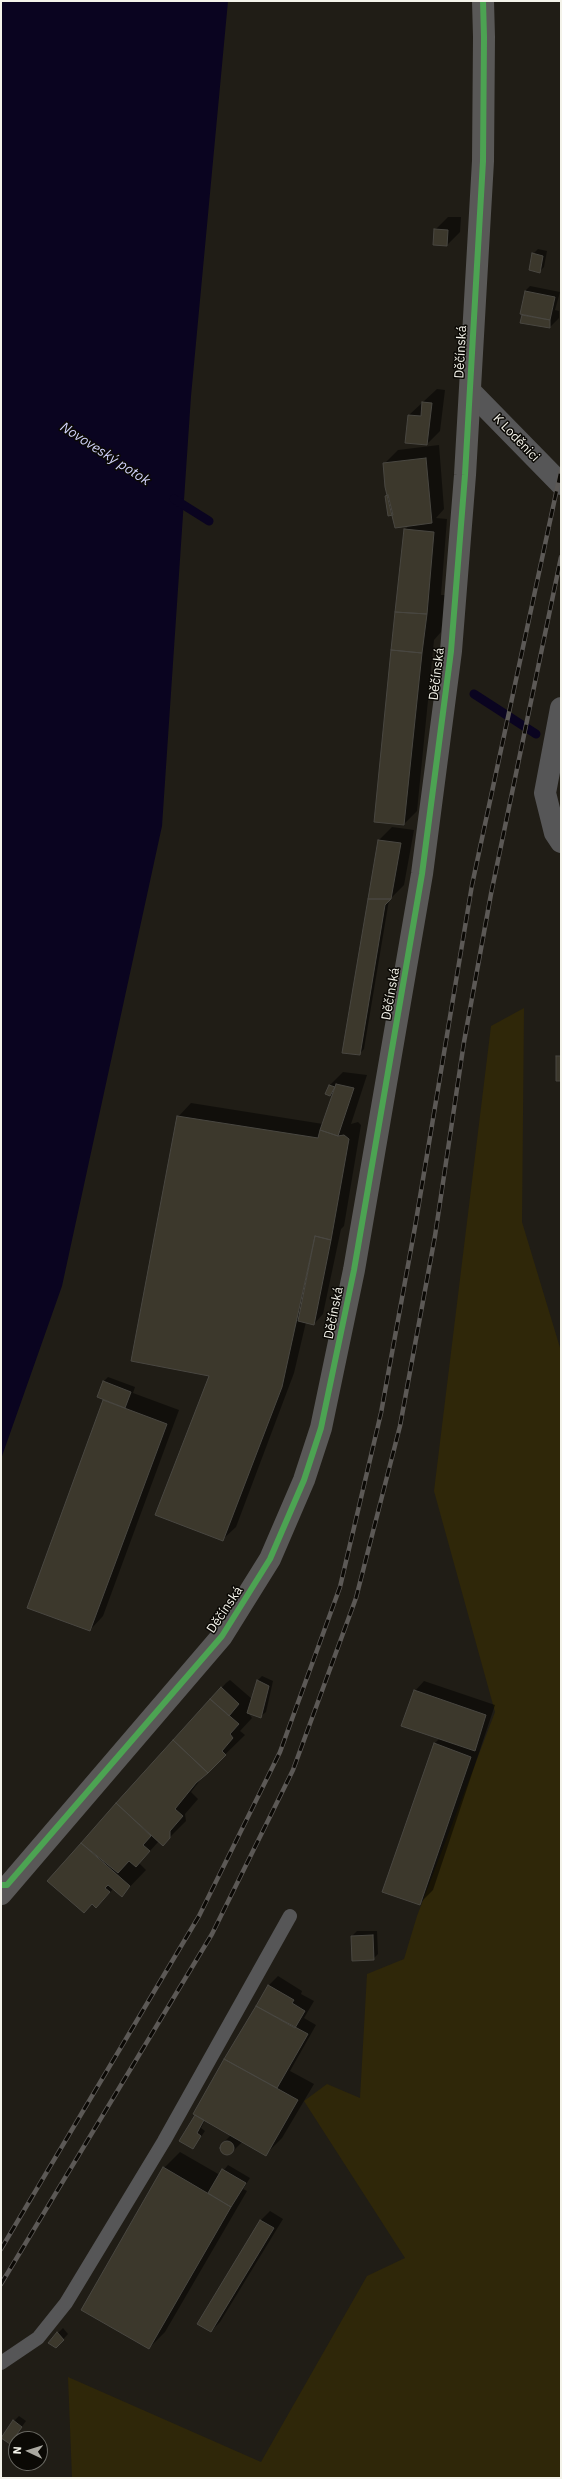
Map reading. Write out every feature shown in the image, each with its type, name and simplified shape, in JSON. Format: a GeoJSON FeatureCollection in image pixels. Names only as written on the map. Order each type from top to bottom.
{"type":"FeatureCollection","features":[{"type":"Feature","properties":{"kind":"main road","name":"Děčínská"},"geometry":{"type":"LineString","coordinates":[[1,1894],[222,1636],[270,1559],[292,1511],[318,1435],[354,1270],[422,874],[451,651],[470,391],[483,161],[483,1]]}},
{"type":"Feature","properties":{"kind":"street","name":"K Loděnici"},"geometry":{"type":"LineString","coordinates":[[470,391],[561,484]]}},
{"type":"Feature","properties":{"kind":"street"},"geometry":{"type":"LineString","coordinates":[[561,708],[545,793],[555,833],[561,842]]}},
{"type":"Feature","properties":{"kind":"lane"},"geometry":{"type":"LineString","coordinates":[[1,2363],[38,2338],[66,2303],[164,2141],[290,1916]]}},
{"type":"Feature","properties":{"kind":"shaded area"},"geometry":{"type":"Polygon","coordinates":[[[524,1008],[522,1222],[561,1351],[561,2478],[72,2478],[68,2377],[261,2462],[367,2276],[405,2258],[304,2101],[327,2084],[360,2098],[367,1974],[404,1959],[417,1916],[495,1712],[434,1491],[491,1026],[524,1008]]]}},
{"type":"Feature","properties":{"kind":"water"},"geometry":{"type":"Polygon","coordinates":[[[1,1],[228,1],[191,396],[162,826],[62,1286],[1,1459],[1,1]]]}},
{"type":"Feature","properties":{"kind":"building"},"geometry":{"type":"Polygon","coordinates":[[[434,229],[448,230],[447,246],[433,245],[434,229]]]}},
{"type":"Feature","properties":{"kind":"building"},"geometry":{"type":"Polygon","coordinates":[[[532,253],[543,256],[540,273],[529,270],[532,253]]]}},
{"type":"Feature","properties":{"kind":"building"},"geometry":{"type":"Polygon","coordinates":[[[525,291],[555,297],[550,320],[520,314],[525,291]]]}},
{"type":"Feature","properties":{"kind":"building"},"geometry":{"type":"Polygon","coordinates":[[[522,315],[550,320],[550,328],[520,323],[522,315]]]}},
{"type":"Feature","properties":{"kind":"building"},"geometry":{"type":"Polygon","coordinates":[[[422,402],[432,403],[427,445],[405,443],[408,415],[421,416],[422,402]]]}},
{"type":"Feature","properties":{"kind":"building"},"geometry":{"type":"Polygon","coordinates":[[[426,458],[432,523],[395,528],[385,487],[383,463],[426,458]]]}},
{"type":"Feature","properties":{"kind":"building"},"geometry":{"type":"Polygon","coordinates":[[[388,495],[393,515],[388,516],[385,496],[388,495]]]}},
{"type":"Feature","properties":{"kind":"building"},"geometry":{"type":"Polygon","coordinates":[[[404,529],[434,532],[427,614],[395,612],[404,529]]]}},
{"type":"Feature","properties":{"kind":"building"},"geometry":{"type":"Polygon","coordinates":[[[395,612],[427,614],[422,653],[391,650],[395,612]]]}},
{"type":"Feature","properties":{"kind":"building"},"geometry":{"type":"Polygon","coordinates":[[[391,650],[422,653],[404,825],[374,822],[391,650]]]}},
{"type":"Feature","properties":{"kind":"building"},"geometry":{"type":"Polygon","coordinates":[[[378,840],[401,843],[391,899],[368,899],[378,840]]]}},
{"type":"Feature","properties":{"kind":"building"},"geometry":{"type":"Polygon","coordinates":[[[368,899],[391,899],[385,905],[360,1055],[342,1053],[368,899]]]}},
{"type":"Feature","properties":{"kind":"building"},"geometry":{"type":"Polygon","coordinates":[[[556,1056],[561,1056],[561,1081],[556,1081],[556,1056]]]}},
{"type":"Feature","properties":{"kind":"building"},"geometry":{"type":"Polygon","coordinates":[[[336,1084],[354,1088],[338,1136],[320,1130],[336,1084]]]}},
{"type":"Feature","properties":{"kind":"building"},"geometry":{"type":"Polygon","coordinates":[[[329,1085],[335,1087],[330,1096],[325,1094],[329,1085]]]}},
{"type":"Feature","properties":{"kind":"building"},"geometry":{"type":"Polygon","coordinates":[[[177,1116],[318,1138],[320,1130],[338,1136],[344,1135],[349,1139],[331,1240],[315,1236],[282,1387],[223,1541],[155,1515],[209,1376],[131,1361],[177,1116]]]}},
{"type":"Feature","properties":{"kind":"building"},"geometry":{"type":"Polygon","coordinates":[[[315,1236],[331,1240],[314,1325],[298,1321],[315,1236]]]}},
{"type":"Feature","properties":{"kind":"building"},"geometry":{"type":"Polygon","coordinates":[[[103,1381],[131,1392],[125,1408],[97,1397],[103,1381]]]}},
{"type":"Feature","properties":{"kind":"building"},"geometry":{"type":"Polygon","coordinates":[[[103,1400],[167,1424],[90,1631],[27,1608],[103,1400]]]}},
{"type":"Feature","properties":{"kind":"building"},"geometry":{"type":"Polygon","coordinates":[[[257,1680],[269,1686],[261,1718],[247,1713],[257,1680]]]}},
{"type":"Feature","properties":{"kind":"building"},"geometry":{"type":"Polygon","coordinates":[[[221,1687],[239,1704],[229,1716],[210,1699],[221,1687]]]}},
{"type":"Feature","properties":{"kind":"building"},"geometry":{"type":"Polygon","coordinates":[[[414,1690],[486,1715],[475,1751],[401,1726],[414,1690]]]}},
{"type":"Feature","properties":{"kind":"building"},"geometry":{"type":"Polygon","coordinates":[[[210,1699],[239,1724],[230,1734],[233,1738],[222,1751],[226,1755],[208,1773],[173,1740],[210,1699]]]}},
{"type":"Feature","properties":{"kind":"building"},"geometry":{"type":"Polygon","coordinates":[[[173,1740],[208,1773],[196,1783],[175,1809],[183,1816],[170,1831],[170,1838],[163,1846],[116,1803],[173,1740]]]}},
{"type":"Feature","properties":{"kind":"building"},"geometry":{"type":"Polygon","coordinates":[[[434,1743],[471,1757],[420,1905],[382,1892],[434,1743]]]}},
{"type":"Feature","properties":{"kind":"building"},"geometry":{"type":"Polygon","coordinates":[[[116,1803],[151,1836],[143,1845],[150,1851],[136,1867],[129,1861],[118,1873],[81,1843],[116,1803]]]}},
{"type":"Feature","properties":{"kind":"building"},"geometry":{"type":"Polygon","coordinates":[[[81,1843],[130,1886],[122,1897],[108,1885],[105,1888],[110,1892],[96,1908],[92,1904],[84,1913],[47,1881],[81,1843]]]}},
{"type":"Feature","properties":{"kind":"building"},"geometry":{"type":"Polygon","coordinates":[[[373,1935],[374,1960],[352,1961],[351,1936],[373,1935]]]}},
{"type":"Feature","properties":{"kind":"building"},"geometry":{"type":"Polygon","coordinates":[[[268,1985],[294,2000],[292,2003],[305,2011],[295,2028],[256,2006],[268,1985]]]}},
{"type":"Feature","properties":{"kind":"building"},"geometry":{"type":"Polygon","coordinates":[[[256,2006],[308,2034],[277,2088],[224,2059],[256,2006]]]}},
{"type":"Feature","properties":{"kind":"building"},"geometry":{"type":"Polygon","coordinates":[[[224,2059],[298,2100],[266,2156],[193,2114],[224,2059]]]}},
{"type":"Feature","properties":{"kind":"building"},"geometry":{"type":"Polygon","coordinates":[[[195,2115],[204,2120],[197,2133],[201,2136],[193,2149],[179,2141],[195,2115]]]}},
{"type":"Feature","properties":{"kind":"building"},"geometry":{"type":"Polygon","coordinates":[[[227,2141],[232,2143],[234,2148],[232,2153],[227,2155],[222,2153],[220,2148],[222,2143],[227,2141]]]}},
{"type":"Feature","properties":{"kind":"building"},"geometry":{"type":"Polygon","coordinates":[[[163,2167],[231,2207],[149,2349],[81,2310],[163,2167]]]}},
{"type":"Feature","properties":{"kind":"building"},"geometry":{"type":"Polygon","coordinates":[[[222,2169],[246,2183],[231,2207],[208,2193],[222,2169]]]}},
{"type":"Feature","properties":{"kind":"building"},"geometry":{"type":"Polygon","coordinates":[[[260,2220],[274,2228],[211,2332],[197,2324],[260,2220]]]}},
{"type":"Feature","properties":{"kind":"building"},"geometry":{"type":"Polygon","coordinates":[[[57,2332],[64,2340],[56,2348],[48,2343],[57,2332]]]}},
{"type":"Feature","properties":{"kind":"building"},"geometry":{"type":"Polygon","coordinates":[[[13,2420],[22,2427],[19,2431],[8,2431],[8,2443],[1,2438],[13,2420]]]}},
{"type":"Feature","properties":{"kind":"waterway","name":"Novoveský potok"},"geometry":{"type":"LineString","coordinates":[[174,499],[209,521]]}},
{"type":"Feature","properties":{"kind":"waterway","name":"Novoveský potok"},"geometry":{"type":"LineString","coordinates":[[474,694],[536,734]]}},
{"type":"Feature","properties":{"kind":"railway"},"geometry":{"type":"LineString","coordinates":[[1,2249],[199,1916],[280,1752],[340,1587],[381,1413],[415,1227],[472,885],[561,470]]}},
{"type":"Feature","properties":{"kind":"railway"},"geometry":{"type":"LineString","coordinates":[[1,2284],[212,1934],[293,1770],[356,1598],[400,1426],[435,1236],[464,1042],[491,894],[561,557]]}},
{"type":"Feature","properties":{"kind":"cycle path"},"geometry":{"type":"LineString","coordinates":[[1,1885],[7,1885],[222,1636],[270,1559],[304,1480],[321,1428],[354,1270],[422,874],[451,651],[465,475],[483,161],[483,1]]}}]}
